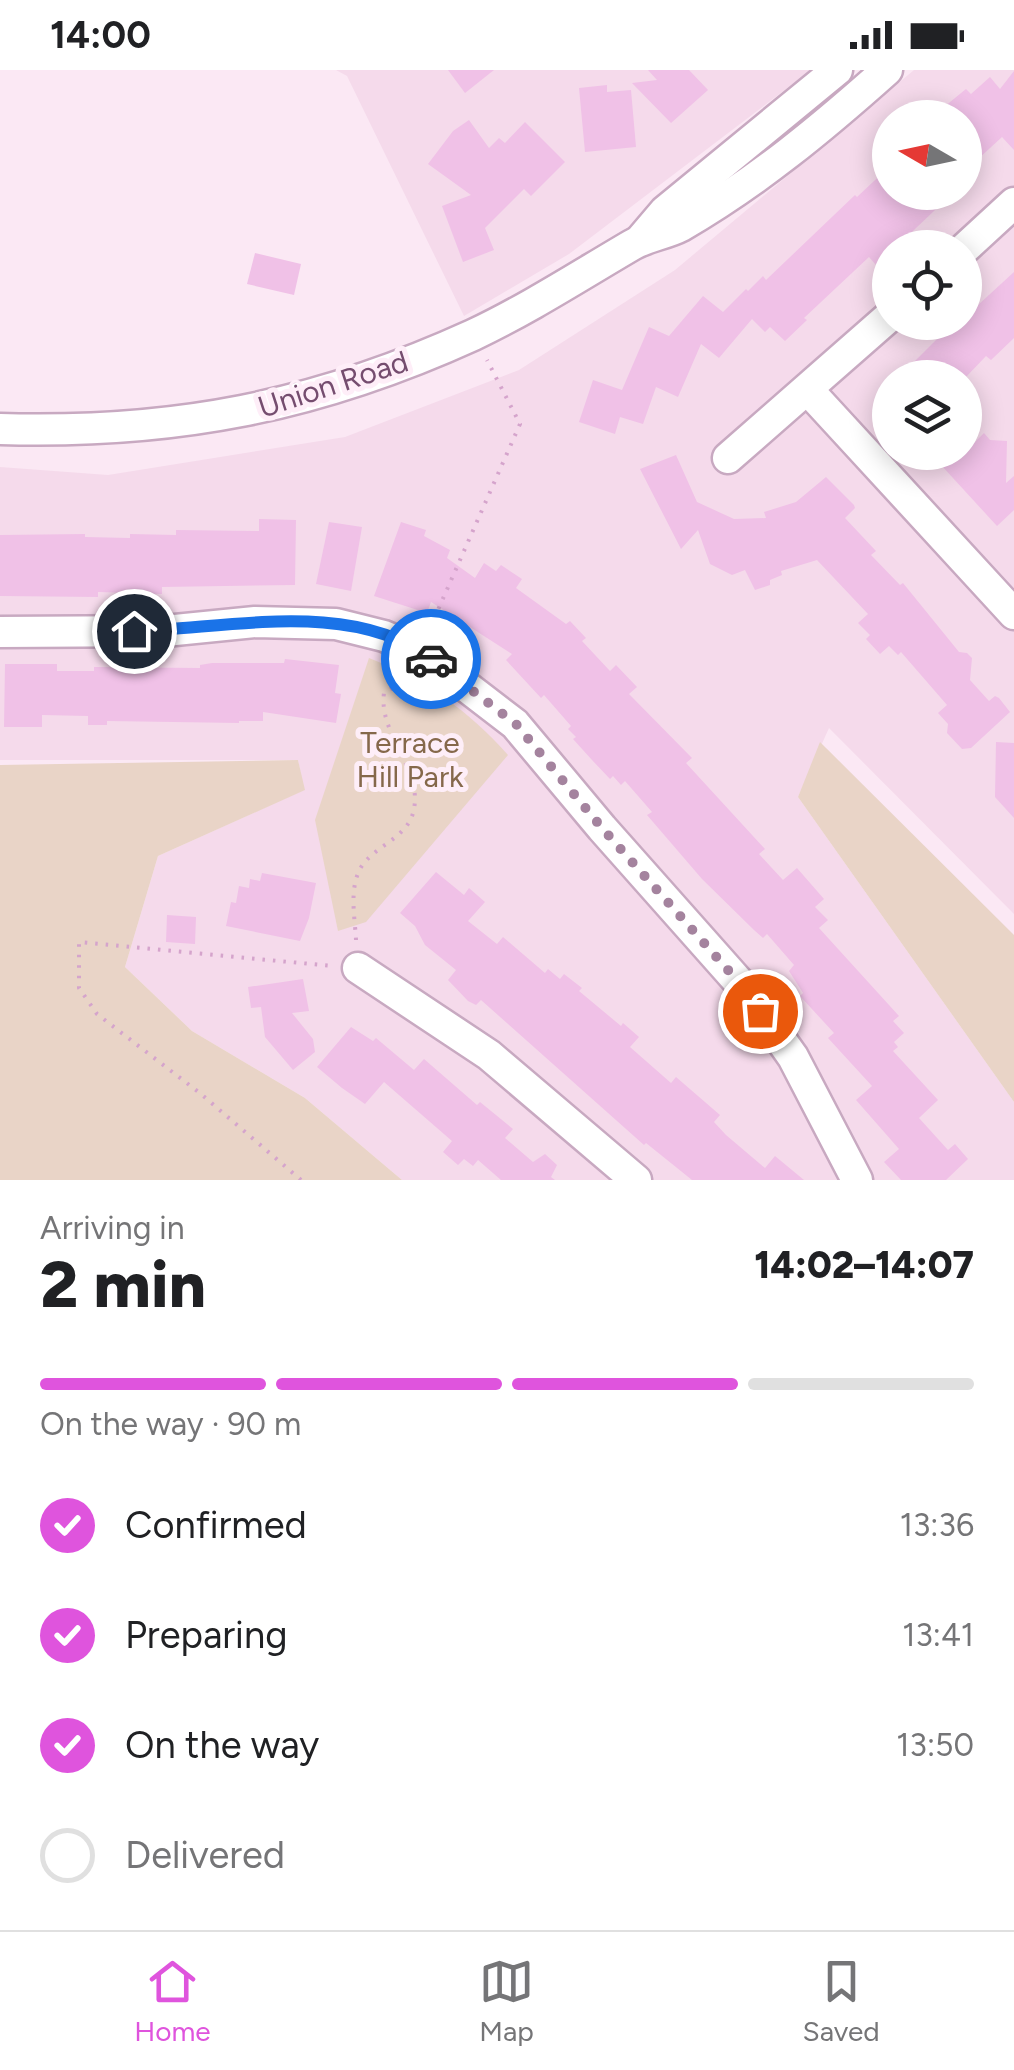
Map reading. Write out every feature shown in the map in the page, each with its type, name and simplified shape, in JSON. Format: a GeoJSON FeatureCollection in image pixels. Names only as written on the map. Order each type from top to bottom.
{"type":"FeatureCollection","features":[{"type":"Feature","properties":{"kind":"street","name":"Union Road"},"geometry":{"type":"LineString","coordinates":[[640,241],[665,210],[837,70]]}},
{"type":"Feature","properties":{"kind":"street","name":"Union Road"},"geometry":{"type":"LineString","coordinates":[[0,429],[78,431],[157,426],[264,408],[368,378],[474,334],[640,241],[676,228],[757,178],[813,137],[887,70]]}},
{"type":"Feature","properties":{"kind":"street"},"geometry":{"type":"LineString","coordinates":[[982,232],[1014,203]]}},
{"type":"Feature","properties":{"kind":"street"},"geometry":{"type":"LineString","coordinates":[[728,458],[872,332]]}},
{"type":"Feature","properties":{"kind":"street"},"geometry":{"type":"LineString","coordinates":[[808,390],[1014,614]]}},
{"type":"Feature","properties":{"kind":"street"},"geometry":{"type":"LineString","coordinates":[[0,632],[165,630],[255,622],[336,624],[384,636],[423,653],[516,724],[744,988],[793,1057],[856,1180]]}},
{"type":"Feature","properties":{"kind":"street"},"geometry":{"type":"LineString","coordinates":[[358,968],[488,1055],[636,1180]]}},
{"type":"Feature","properties":{"kind":"path"},"geometry":{"type":"LineString","coordinates":[[301,1180],[201,1094],[97,1014],[79,988],[79,942],[358,968],[354,902],[361,867],[401,832],[413,815],[415,794],[382,711],[384,693],[411,678],[520,424],[474,334]]}},
{"type":"Feature","properties":{"kind":"shaded area"},"geometry":{"type":"Polygon","coordinates":[[[336,70],[811,70],[569,254],[464,316],[347,76],[336,70]]]}},
{"type":"Feature","properties":{"kind":"shaded area"},"geometry":{"type":"Polygon","coordinates":[[[914,70],[1014,70],[1014,914],[829,728],[798,797],[1014,1102],[1014,1180],[402,1180],[305,1098],[192,1031],[125,967],[158,856],[304,790],[298,760],[0,760],[0,467],[108,475],[345,437],[519,370],[675,270],[872,105],[872,210],[982,210],[982,100],[878,100],[914,70]]]}},
{"type":"Feature","properties":{"kind":"green space","name":"Terrace Hill Park"},"geometry":{"type":"Polygon","coordinates":[[[369,658],[444,698],[508,755],[366,922],[338,931],[315,820],[369,658]]]}},
{"type":"Feature","properties":{"kind":"green space"},"geometry":{"type":"Polygon","coordinates":[[[820,742],[1014,935],[1014,1102],[798,797],[820,742]]]}},
{"type":"Feature","properties":{"kind":"green space"},"geometry":{"type":"Polygon","coordinates":[[[298,760],[305,790],[158,856],[125,967],[192,1031],[305,1098],[402,1180],[0,1180],[0,765],[298,760]]]}},
{"type":"Feature","properties":{"kind":"building"},"geometry":{"type":"Polygon","coordinates":[[[448,70],[494,70],[465,93],[448,70]]]}},
{"type":"Feature","properties":{"kind":"building"},"geometry":{"type":"Polygon","coordinates":[[[648,70],[689,70],[708,90],[671,123],[632,83],[657,80],[648,70]]]}},
{"type":"Feature","properties":{"kind":"building"},"geometry":{"type":"Polygon","coordinates":[[[1014,71],[1014,150],[1002,137],[982,155],[982,100],[953,100],[966,89],[971,94],[990,77],[1000,89],[1014,71]]]}},
{"type":"Feature","properties":{"kind":"building"},"geometry":{"type":"Polygon","coordinates":[[[607,85],[607,92],[631,90],[636,147],[585,152],[579,88],[607,85]]]}},
{"type":"Feature","properties":{"kind":"building"},"geometry":{"type":"Polygon","coordinates":[[[469,120],[489,148],[499,138],[505,143],[525,122],[565,162],[531,196],[524,189],[485,228],[494,250],[463,262],[442,206],[471,195],[428,164],[453,131],[469,120]]]}},
{"type":"Feature","properties":{"kind":"building"},"geometry":{"type":"Polygon","coordinates":[[[872,183],[872,210],[935,210],[914,230],[872,230],[872,260],[869,257],[785,341],[770,327],[765,332],[752,319],[719,358],[701,344],[678,397],[656,387],[643,424],[620,417],[615,434],[579,422],[593,380],[622,390],[649,327],[669,336],[703,296],[723,312],[763,276],[766,280],[872,183]]]}},
{"type":"Feature","properties":{"kind":"building"},"geometry":{"type":"Polygon","coordinates":[[[255,253],[301,264],[294,295],[247,284],[255,253]]]}},
{"type":"Feature","properties":{"kind":"building"},"geometry":{"type":"Polygon","coordinates":[[[1014,272],[1014,338],[991,360],[986,356],[982,360],[916,360],[936,340],[982,340],[982,301],[1014,272]]]}},
{"type":"Feature","properties":{"kind":"building"},"geometry":{"type":"Polygon","coordinates":[[[982,435],[1007,441],[1006,483],[1014,476],[1014,510],[997,526],[946,470],[982,470],[982,435]]]}},
{"type":"Feature","properties":{"kind":"building"},"geometry":{"type":"Polygon","coordinates":[[[676,455],[697,502],[734,519],[766,518],[764,512],[796,502],[826,477],[854,505],[845,518],[876,551],[871,555],[900,585],[903,583],[959,652],[972,658],[970,680],[989,701],[995,696],[999,698],[1010,712],[971,748],[962,749],[947,733],[948,724],[938,713],[947,705],[901,652],[898,655],[889,646],[880,654],[866,639],[870,635],[858,623],[868,614],[817,560],[781,571],[782,575],[770,580],[770,585],[755,590],[745,570],[732,575],[710,564],[698,530],[681,549],[640,469],[676,455]]]}},
{"type":"Feature","properties":{"kind":"building"},"geometry":{"type":"Polygon","coordinates":[[[259,519],[296,520],[295,585],[162,587],[162,594],[98,592],[98,597],[0,596],[0,535],[130,538],[130,534],[176,535],[176,530],[259,531],[259,519]]]}},
{"type":"Feature","properties":{"kind":"building"},"geometry":{"type":"Polygon","coordinates":[[[329,522],[362,527],[351,591],[316,584],[329,522]]]}},
{"type":"Feature","properties":{"kind":"building"},"geometry":{"type":"Polygon","coordinates":[[[401,522],[426,530],[424,536],[450,550],[447,558],[475,578],[484,563],[496,571],[501,565],[522,579],[516,588],[566,624],[570,621],[586,638],[582,641],[610,671],[616,665],[637,687],[629,694],[692,758],[686,763],[765,849],[759,854],[783,880],[797,868],[824,899],[815,907],[828,920],[819,928],[899,1016],[893,1021],[904,1033],[894,1042],[898,1047],[893,1051],[938,1100],[919,1118],[948,1150],[955,1144],[968,1159],[946,1180],[901,1180],[884,1162],[899,1149],[856,1100],[872,1086],[828,1038],[834,1033],[800,996],[803,993],[789,971],[794,965],[767,934],[763,938],[702,879],[647,815],[652,812],[625,781],[621,785],[613,776],[610,779],[592,760],[573,739],[576,737],[568,729],[571,726],[506,660],[512,654],[431,602],[427,613],[374,596],[401,522]]]}},
{"type":"Feature","properties":{"kind":"building"},"geometry":{"type":"Polygon","coordinates":[[[285,659],[339,665],[335,693],[341,694],[336,723],[263,712],[263,721],[239,723],[107,721],[107,725],[88,725],[88,716],[42,715],[42,727],[4,727],[5,664],[57,664],[57,671],[94,671],[94,667],[200,668],[212,663],[284,663],[285,659]]]}},
{"type":"Feature","properties":{"kind":"building"},"geometry":{"type":"Polygon","coordinates":[[[996,742],[1014,743],[1014,818],[995,797],[996,742]]]}},
{"type":"Feature","properties":{"kind":"building"},"geometry":{"type":"Polygon","coordinates":[[[436,872],[464,895],[469,888],[485,902],[468,921],[497,944],[503,937],[545,973],[548,969],[560,979],[564,974],[582,988],[579,991],[639,1037],[630,1047],[671,1083],[676,1077],[720,1115],[714,1122],[726,1135],[765,1168],[775,1156],[804,1180],[692,1180],[644,1145],[481,1000],[476,1005],[468,1001],[448,980],[456,970],[425,945],[415,926],[400,913],[436,872]]]}},
{"type":"Feature","properties":{"kind":"building"},"geometry":{"type":"Polygon","coordinates":[[[262,873],[316,883],[300,941],[226,926],[239,886],[249,888],[250,879],[260,881],[262,873]]]}},
{"type":"Feature","properties":{"kind":"building"},"geometry":{"type":"Polygon","coordinates":[[[167,915],[196,917],[195,944],[166,942],[167,915]]]}},
{"type":"Feature","properties":{"kind":"building"},"geometry":{"type":"Polygon","coordinates":[[[303,979],[309,1011],[292,1013],[313,1039],[315,1052],[293,1070],[265,1037],[261,1007],[251,1008],[248,987],[303,979]]]}},
{"type":"Feature","properties":{"kind":"building"},"geometry":{"type":"Polygon","coordinates":[[[351,1027],[373,1041],[376,1038],[414,1070],[424,1059],[477,1105],[480,1102],[513,1129],[505,1138],[533,1162],[545,1154],[557,1165],[551,1177],[555,1180],[501,1180],[478,1160],[473,1166],[464,1159],[458,1165],[443,1152],[452,1141],[384,1082],[365,1104],[342,1088],[317,1067],[351,1027]]]}},
{"type":"Feature","properties":{"kind":"way so far"},"geometry":{"type":"LineString","coordinates":[[431,659],[516,724],[760,1011]]}},
{"type":"Feature","properties":{"kind":"route"},"geometry":{"type":"LineString","coordinates":[[134,631],[255,622],[336,624],[384,636],[431,659]]}}]}
